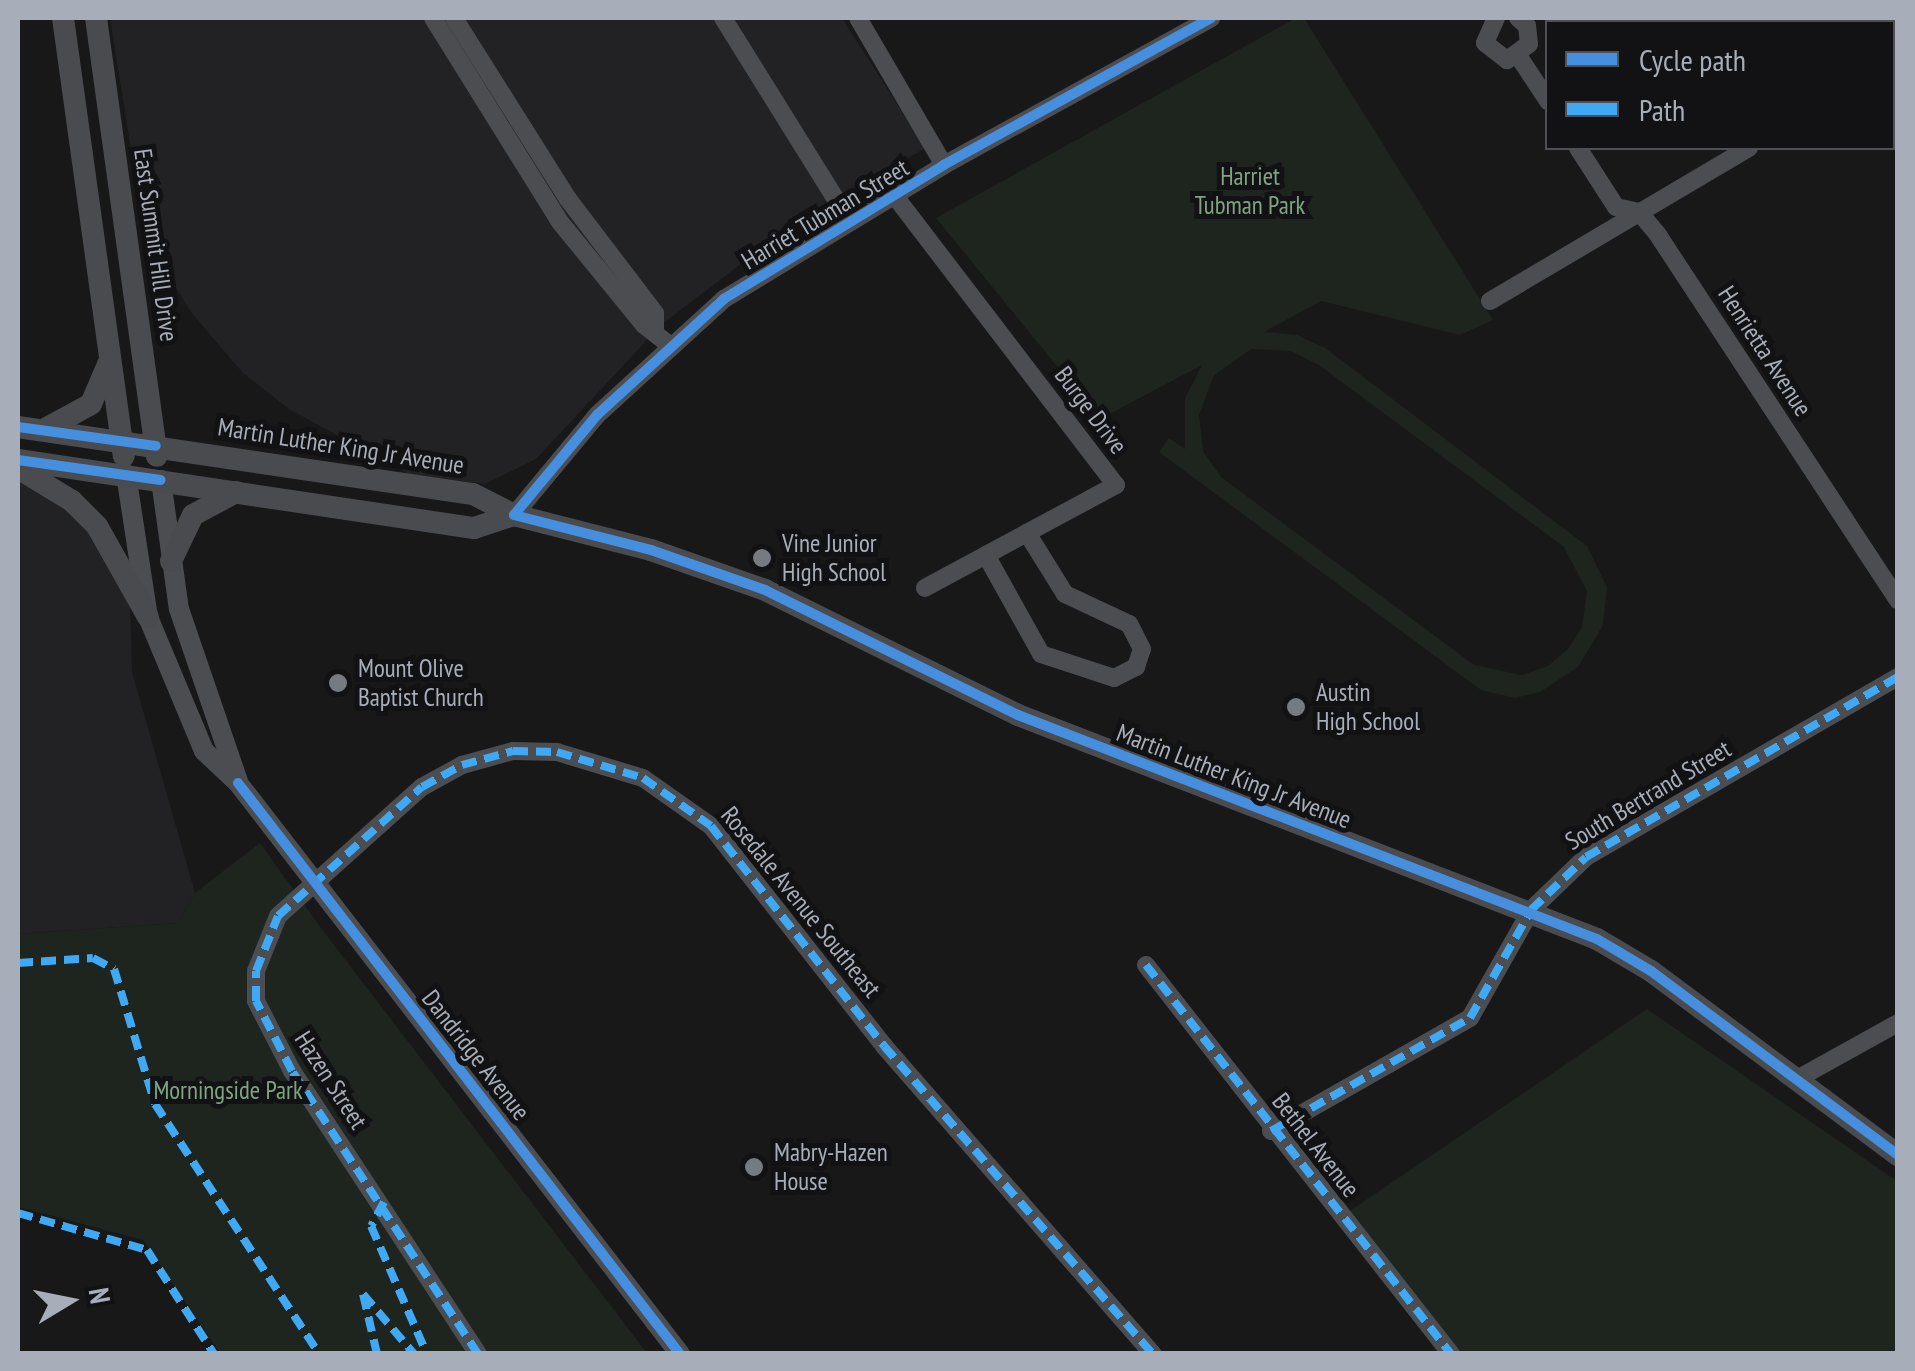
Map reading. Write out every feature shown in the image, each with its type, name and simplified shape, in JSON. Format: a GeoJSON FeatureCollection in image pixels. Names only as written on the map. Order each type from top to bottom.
{"type":"FeatureCollection","features":[{"type":"Feature","properties":{"kind":"main road"},"geometry":{"type":"LineString","coordinates":[[63,18],[126,474]]}},
{"type":"Feature","properties":{"kind":"main road","name":"East Summit Hill Drive"},"geometry":{"type":"LineString","coordinates":[[96,18],[161,480]]}},
{"type":"Feature","properties":{"kind":"main road"},"geometry":{"type":"LineString","coordinates":[[42,430],[91,404],[110,358]]}},
{"type":"Feature","properties":{"kind":"main road","name":"Martin Luther King Jr Avenue"},"geometry":{"type":"LineString","coordinates":[[18,427],[473,494],[514,515],[652,550],[764,590],[1018,715],[1531,910],[1651,971],[1898,1155]]}},
{"type":"Feature","properties":{"kind":"main road","name":"Martin Luther King Jr Avenue"},"geometry":{"type":"LineString","coordinates":[[18,460],[474,528],[514,515]]}},
{"type":"Feature","properties":{"kind":"main road"},"geometry":{"type":"LineString","coordinates":[[18,468],[72,501],[97,526],[148,617]]}},
{"type":"Feature","properties":{"kind":"main road"},"geometry":{"type":"LineString","coordinates":[[171,562],[193,515],[236,492]]}},
{"type":"Feature","properties":{"kind":"street"},"geometry":{"type":"LineString","coordinates":[[432,18],[560,222],[644,325],[655,328],[670,345]]}},
{"type":"Feature","properties":{"kind":"street"},"geometry":{"type":"LineString","coordinates":[[454,18],[568,199],[655,313],[655,328]]}},
{"type":"Feature","properties":{"kind":"street"},"geometry":{"type":"LineString","coordinates":[[723,18],[850,222]]}},
{"type":"Feature","properties":{"kind":"street"},"geometry":{"type":"LineString","coordinates":[[858,18],[944,165]]}},
{"type":"Feature","properties":{"kind":"street","name":"Harriet Tubman Street"},"geometry":{"type":"LineString","coordinates":[[514,515],[598,415],[724,299],[944,165],[1211,18]]}},
{"type":"Feature","properties":{"kind":"street"},"geometry":{"type":"LineString","coordinates":[[1496,18],[1484,34],[1488,50],[1501,60],[1518,57]]}},
{"type":"Feature","properties":{"kind":"street"},"geometry":{"type":"LineString","coordinates":[[1518,18],[1530,36],[1518,57]]}},
{"type":"Feature","properties":{"kind":"street"},"geometry":{"type":"LineString","coordinates":[[1518,57],[1545,97]]}},
{"type":"Feature","properties":{"kind":"street","name":"Henrietta Avenue"},"geometry":{"type":"LineString","coordinates":[[1579,150],[1616,206],[1639,212],[1898,600]]}},
{"type":"Feature","properties":{"kind":"street"},"geometry":{"type":"LineString","coordinates":[[1490,302],[1745,150]]}},
{"type":"Feature","properties":{"kind":"street","name":"Burge Drive"},"geometry":{"type":"LineString","coordinates":[[894,195],[1116,485],[925,588]]}},
{"type":"Feature","properties":{"kind":"street","name":"Dandridge Avenue"},"geometry":{"type":"LineString","coordinates":[[126,474],[148,617],[204,751],[238,782],[316,880],[680,1354]]}},
{"type":"Feature","properties":{"kind":"street","name":"Dandridge Avenue"},"geometry":{"type":"LineString","coordinates":[[161,480],[171,562],[192,655],[238,782]]}},
{"type":"Feature","properties":{"kind":"street"},"geometry":{"type":"LineString","coordinates":[[986,555],[1041,654],[1114,678],[1136,668],[1142,650],[1130,624],[1064,594],[1026,534]]}},
{"type":"Feature","properties":{"kind":"street","name":"South Bertrand Street"},"geometry":{"type":"LineString","coordinates":[[1271,1130],[1470,1018],[1531,910],[1586,857],[1898,677]]}},
{"type":"Feature","properties":{"kind":"street","name":"Rosedale Avenue Southeast"},"geometry":{"type":"LineString","coordinates":[[316,880],[422,787],[481,758],[557,752],[642,778],[679,798],[734,852],[884,1046],[1153,1354]]}},
{"type":"Feature","properties":{"kind":"street","name":"Hazen Street"},"geometry":{"type":"LineString","coordinates":[[316,880],[268,931],[256,971],[256,1001],[292,1071],[478,1354]]}},
{"type":"Feature","properties":{"kind":"street","name":"Bethel Avenue"},"geometry":{"type":"LineString","coordinates":[[1146,965],[1271,1130],[1451,1354]]}},
{"type":"Feature","properties":{"kind":"street"},"geometry":{"type":"LineString","coordinates":[[1798,1079],[1898,1023]]}},
{"type":"Feature","properties":{"kind":"shaded area"},"geometry":{"type":"Polygon","coordinates":[[[110,18],[842,18],[925,148],[770,242],[662,324],[536,459],[485,484],[409,474],[289,409],[243,373],[190,311],[157,256],[136,181],[110,18]]]}},
{"type":"Feature","properties":{"kind":"shaded area"},"geometry":{"type":"Polygon","coordinates":[[[18,478],[71,512],[103,547],[130,604],[132,672],[195,893],[178,923],[18,934],[18,478]]]}},
{"type":"Feature","properties":{"kind":"green space","name":"Harriet Tubman Park"},"geometry":{"type":"Polygon","coordinates":[[[1296,18],[1304,18],[1493,320],[1460,335],[1321,301],[1264,332],[1297,335],[1325,348],[1587,546],[1607,587],[1603,625],[1578,667],[1540,692],[1515,698],[1481,690],[1159,452],[1169,438],[1185,449],[1185,398],[1202,365],[1100,419],[936,218],[1296,18]],[[1251,349],[1214,375],[1199,415],[1203,451],[1221,477],[1474,665],[1522,675],[1548,666],[1569,648],[1582,627],[1587,591],[1564,547],[1319,365],[1291,351],[1251,349]]]}},
{"type":"Feature","properties":{"kind":"green space","name":"Morningside Park"},"geometry":{"type":"Polygon","coordinates":[[[260,843],[647,1353],[220,1353],[143,1240],[18,1207],[18,934],[178,923],[195,893],[260,843]]]}},
{"type":"Feature","properties":{"kind":"green space"},"geometry":{"type":"Polygon","coordinates":[[[1647,1009],[1897,1181],[1897,1353],[1459,1353],[1341,1217],[1647,1009]]]}},
{"type":"Feature","properties":{"kind":"marked path"},"geometry":{"type":"LineString","coordinates":[[1271,1131],[1470,1018],[1531,910],[1586,857],[1898,677]]}},
{"type":"Feature","properties":{"kind":"marked path"},"geometry":{"type":"LineString","coordinates":[[478,1354],[292,1071],[256,1001],[256,971],[278,916],[422,787],[462,765],[513,751],[557,752],[643,778],[711,826],[884,1046],[1153,1354]]}},
{"type":"Feature","properties":{"kind":"marked path"},"geometry":{"type":"LineString","coordinates":[[18,963],[93,958],[114,969],[155,1104],[319,1354]]}},
{"type":"Feature","properties":{"kind":"marked path"},"geometry":{"type":"LineString","coordinates":[[1146,965],[1451,1354]]}},
{"type":"Feature","properties":{"kind":"marked path"},"geometry":{"type":"LineString","coordinates":[[384,1202],[371,1226],[427,1354]]}},
{"type":"Feature","properties":{"kind":"marked path"},"geometry":{"type":"LineString","coordinates":[[18,1213],[147,1250],[214,1354]]}},
{"type":"Feature","properties":{"kind":"marked path"},"geometry":{"type":"LineString","coordinates":[[377,1354],[363,1294],[414,1354]]}},
{"type":"Feature","properties":{"kind":"cycle path"},"geometry":{"type":"LineString","coordinates":[[1211,18],[944,165],[724,299],[597,415],[514,515],[651,550],[765,590],[1018,715],[1597,939],[1651,971],[1898,1155]]}},
{"type":"Feature","properties":{"kind":"cycle path"},"geometry":{"type":"LineString","coordinates":[[18,427],[156,446]]}},
{"type":"Feature","properties":{"kind":"cycle path"},"geometry":{"type":"LineString","coordinates":[[18,460],[161,480]]}},
{"type":"Feature","properties":{"kind":"cycle path"},"geometry":{"type":"LineString","coordinates":[[238,783],[680,1354]]}},
{"type":"Feature","properties":{"kind":"place","name":"Vine Junior High School"},"geometry":{"type":"Point","coordinates":[762,558]}},
{"type":"Feature","properties":{"kind":"place","name":"Mount Olive Baptist Church"},"geometry":{"type":"Point","coordinates":[338,683]}},
{"type":"Feature","properties":{"kind":"place","name":"Austin High School"},"geometry":{"type":"Point","coordinates":[1296,707]}},
{"type":"Feature","properties":{"kind":"place","name":"Mabry-Hazen House"},"geometry":{"type":"Point","coordinates":[754,1167]}}]}
